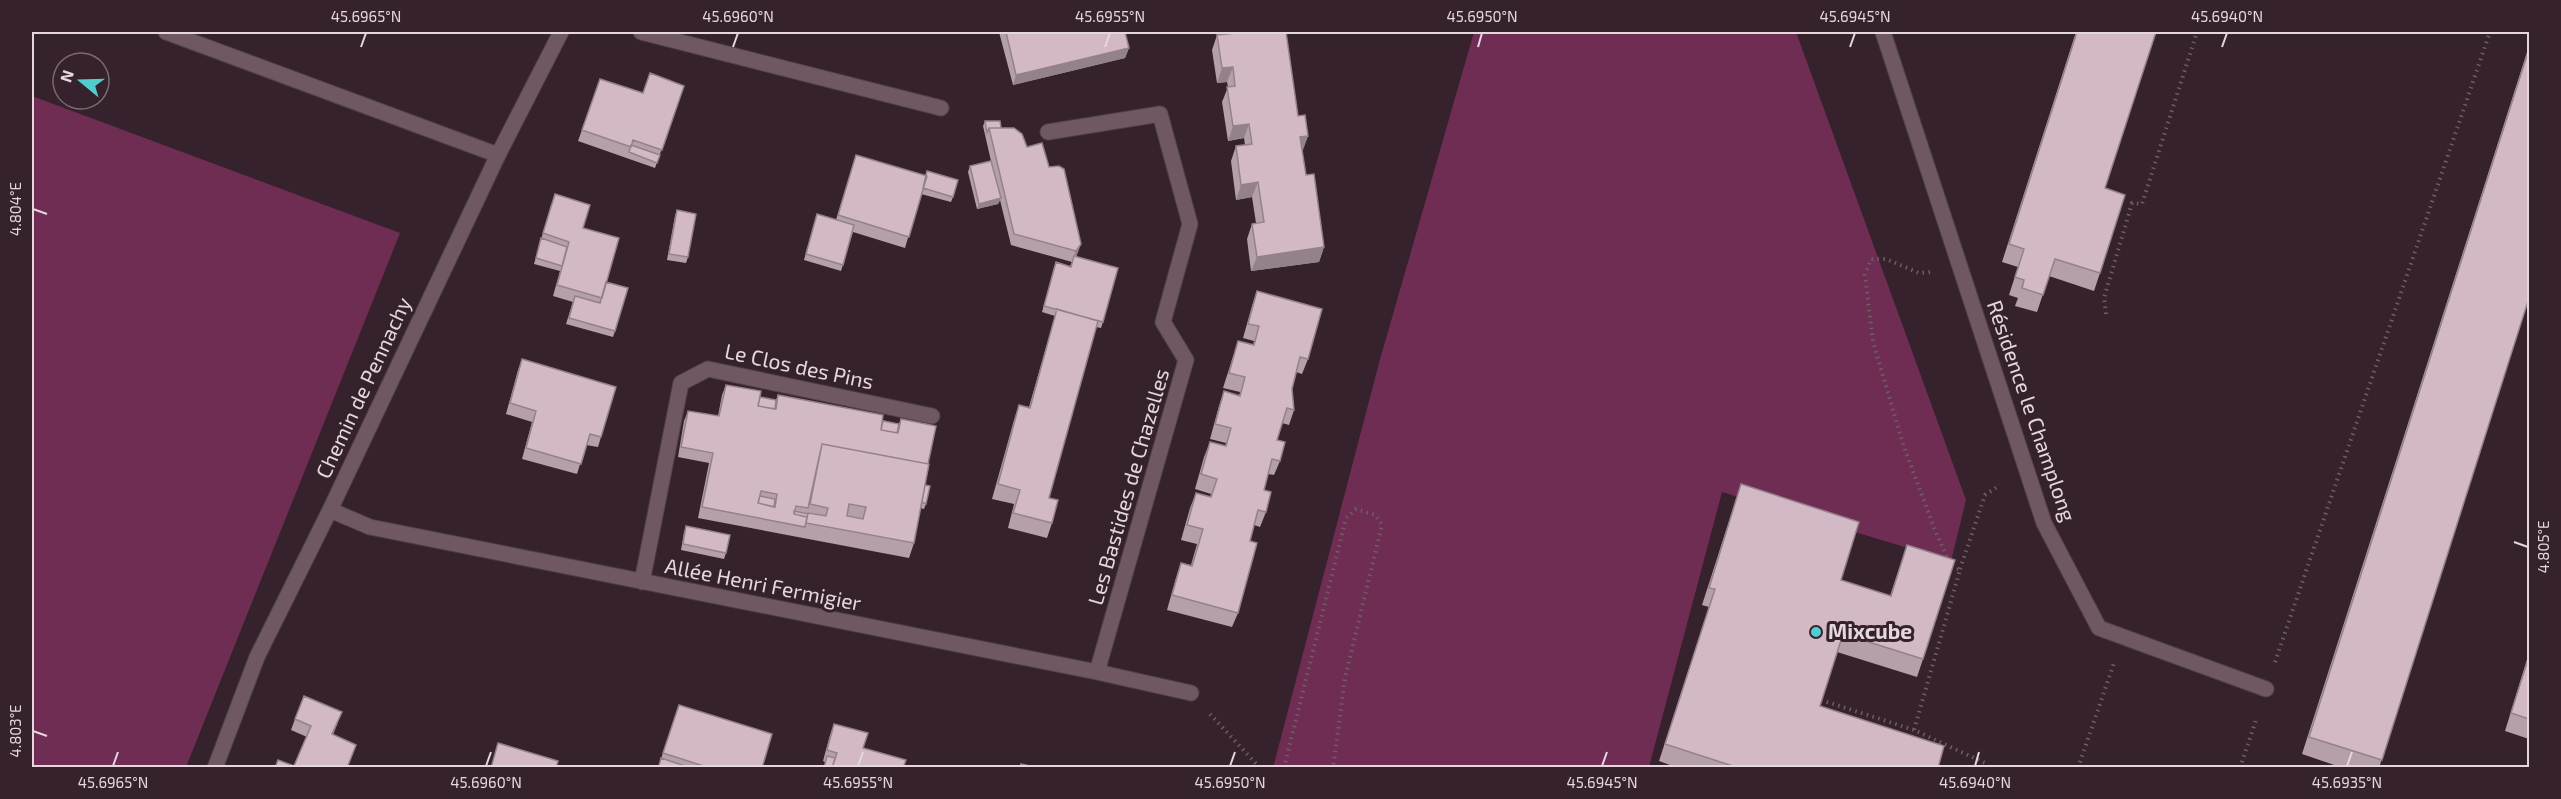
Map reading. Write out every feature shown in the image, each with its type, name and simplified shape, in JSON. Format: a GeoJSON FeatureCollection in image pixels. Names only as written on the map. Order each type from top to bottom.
{"type":"FeatureCollection","features":[{"type":"Feature","properties":{"kind":"street"},"geometry":{"type":"LineString","coordinates":[[166,32],[498,155]]}},
{"type":"Feature","properties":{"kind":"street","name":"Chemin de Pennachy"},"geometry":{"type":"LineString","coordinates":[[215,768],[257,657],[330,510],[498,155],[561,32]]}},
{"type":"Feature","properties":{"kind":"street"},"geometry":{"type":"LineString","coordinates":[[641,32],[941,108]]}},
{"type":"Feature","properties":{"kind":"street","name":"Résidence le Champlong"},"geometry":{"type":"LineString","coordinates":[[1883,32],[2044,523],[2099,628],[2266,689]]}},
{"type":"Feature","properties":{"kind":"street","name":"Les Bastides de Chazelles"},"geometry":{"type":"LineString","coordinates":[[1048,132],[1160,114],[1190,224],[1162,322],[1186,360],[1097,672]]}},
{"type":"Feature","properties":{"kind":"street","name":"Le Clos des Pins"},"geometry":{"type":"LineString","coordinates":[[642,582],[681,384],[708,369],[932,416]]}},
{"type":"Feature","properties":{"kind":"street","name":"Allée Henri Fermigier"},"geometry":{"type":"LineString","coordinates":[[330,510],[370,527],[1097,672],[1191,693]]}},
{"type":"Feature","properties":{"kind":"path"},"geometry":{"type":"LineString","coordinates":[[2106,314],[2104,298],[2132,203],[2142,204],[2197,32]]}},
{"type":"Feature","properties":{"kind":"path"},"geometry":{"type":"LineString","coordinates":[[2240,768],[2490,32]]}},
{"type":"Feature","properties":{"kind":"path"},"geometry":{"type":"LineString","coordinates":[[1960,570],[1951,565],[1936,533],[1904,447],[1874,342],[1865,275],[1871,259],[1886,259],[1919,273],[1961,268]]}},
{"type":"Feature","properties":{"kind":"path"},"geometry":{"type":"LineString","coordinates":[[1914,730],[1960,570],[1985,495]]}},
{"type":"Feature","properties":{"kind":"path"},"geometry":{"type":"LineString","coordinates":[[1284,768],[1346,518],[1356,509],[1375,515],[1382,525],[1345,678],[1332,768]]}},
{"type":"Feature","properties":{"kind":"path"},"geometry":{"type":"LineString","coordinates":[[2078,768],[2122,637]]}},
{"type":"Feature","properties":{"kind":"path"},"geometry":{"type":"LineString","coordinates":[[1191,693],[1260,768]]}},
{"type":"Feature","properties":{"kind":"path"},"geometry":{"type":"LineString","coordinates":[[1821,700],[1914,730],[1985,763],[1987,768]]}},
{"type":"Feature","properties":{"kind":"shaded area"},"geometry":{"type":"Polygon","coordinates":[[[1474,32],[1796,32],[1966,500],[1951,561],[1722,492],[1649,767],[1273,768],[1379,363],[1474,32]]]}},
{"type":"Feature","properties":{"kind":"shaded area"},"geometry":{"type":"Polygon","coordinates":[[[32,96],[51,103],[51,111],[72,111],[400,233],[186,767],[32,767],[32,96]]]}},
{"type":"Feature","properties":{"kind":"building"},"geometry":{"type":"Polygon","coordinates":[[[1006,32],[1125,32],[1129,48],[1016,75],[1006,32]]]}},
{"type":"Feature","properties":{"kind":"building"},"geometry":{"type":"Polygon","coordinates":[[[1286,32],[1298,116],[1305,115],[1308,136],[1300,137],[1306,175],[1314,174],[1324,247],[1257,257],[1252,224],[1264,222],[1258,182],[1241,185],[1236,146],[1252,144],[1249,124],[1233,126],[1227,87],[1235,86],[1233,67],[1222,68],[1217,35],[1286,32]]]}},
{"type":"Feature","properties":{"kind":"building"},"geometry":{"type":"Polygon","coordinates":[[[2077,32],[2156,32],[2105,188],[2125,195],[2100,273],[2055,259],[2043,295],[2022,288],[2024,280],[2015,277],[2024,249],[2009,244],[2077,32]]]}},
{"type":"Feature","properties":{"kind":"building"},"geometry":{"type":"Polygon","coordinates":[[[2529,49],[2529,298],[2382,760],[2309,737],[2529,49]]]}},
{"type":"Feature","properties":{"kind":"building"},"geometry":{"type":"Polygon","coordinates":[[[650,73],[684,86],[662,150],[633,140],[631,147],[582,130],[600,79],[643,93],[650,73]]]}},
{"type":"Feature","properties":{"kind":"building"},"geometry":{"type":"Polygon","coordinates":[[[985,121],[1000,121],[1001,128],[989,128],[987,133],[985,121]]]}},
{"type":"Feature","properties":{"kind":"building"},"geometry":{"type":"Polygon","coordinates":[[[989,128],[1014,128],[1022,134],[1027,147],[1042,143],[1049,167],[1059,166],[1064,169],[1081,244],[1076,251],[1014,234],[989,128]]]}},
{"type":"Feature","properties":{"kind":"building"},"geometry":{"type":"Polygon","coordinates":[[[631,145],[660,155],[657,163],[629,152],[631,145]]]}},
{"type":"Feature","properties":{"kind":"building"},"geometry":{"type":"Polygon","coordinates":[[[856,155],[927,176],[909,237],[838,215],[856,155]]]}},
{"type":"Feature","properties":{"kind":"building"},"geometry":{"type":"Polygon","coordinates":[[[991,161],[1001,198],[979,204],[970,166],[991,161]]]}},
{"type":"Feature","properties":{"kind":"building"},"geometry":{"type":"Polygon","coordinates":[[[927,171],[958,180],[953,197],[923,188],[927,171]]]}},
{"type":"Feature","properties":{"kind":"building"},"geometry":{"type":"Polygon","coordinates":[[[555,194],[590,205],[583,228],[619,238],[602,298],[557,285],[569,242],[543,233],[555,194]]]}},
{"type":"Feature","properties":{"kind":"building"},"geometry":{"type":"Polygon","coordinates":[[[677,210],[696,214],[688,257],[669,254],[677,210]]]}},
{"type":"Feature","properties":{"kind":"building"},"geometry":{"type":"Polygon","coordinates":[[[817,214],[854,225],[843,265],[806,254],[817,214]]]}},
{"type":"Feature","properties":{"kind":"building"},"geometry":{"type":"Polygon","coordinates":[[[541,238],[567,247],[562,266],[536,258],[541,238]]]}},
{"type":"Feature","properties":{"kind":"building"},"geometry":{"type":"Polygon","coordinates":[[[1074,256],[1118,268],[1103,322],[1044,306],[1056,262],[1071,267],[1074,256]]]}},
{"type":"Feature","properties":{"kind":"building"},"geometry":{"type":"Polygon","coordinates":[[[606,282],[628,288],[615,331],[569,318],[575,296],[600,303],[606,282]]]}},
{"type":"Feature","properties":{"kind":"building"},"geometry":{"type":"Polygon","coordinates":[[[1257,291],[1322,309],[1308,359],[1300,357],[1292,389],[1294,410],[1287,408],[1277,440],[1285,442],[1280,461],[1272,459],[1264,490],[1271,492],[1266,512],[1258,510],[1250,541],[1257,543],[1238,613],[1172,595],[1181,563],[1192,566],[1203,529],[1187,525],[1196,493],[1211,497],[1217,479],[1201,474],[1210,442],[1226,446],[1231,428],[1215,424],[1224,391],[1240,396],[1245,377],[1229,373],[1238,341],[1254,345],[1259,326],[1248,324],[1257,291]]]}},
{"type":"Feature","properties":{"kind":"building"},"geometry":{"type":"Polygon","coordinates":[[[1057,309],[1098,321],[1049,498],[1058,500],[1052,523],[1013,513],[1020,490],[998,484],[1019,405],[1030,408],[1057,309]]]}},
{"type":"Feature","properties":{"kind":"building"},"geometry":{"type":"Polygon","coordinates":[[[522,359],[616,387],[601,437],[590,434],[581,464],[526,448],[536,411],[510,403],[522,359]]]}},
{"type":"Feature","properties":{"kind":"building"},"geometry":{"type":"Polygon","coordinates":[[[726,385],[761,391],[758,406],[776,409],[778,395],[883,415],[881,430],[898,433],[901,419],[936,426],[928,464],[822,444],[808,508],[796,506],[794,514],[807,517],[805,527],[702,507],[713,453],[681,447],[688,411],[719,416],[726,385]],[[761,491],[758,503],[775,507],[777,494],[761,491]]]}},
{"type":"Feature","properties":{"kind":"building"},"geometry":{"type":"Polygon","coordinates":[[[760,397],[776,400],[775,409],[758,406],[760,397]]]}},
{"type":"Feature","properties":{"kind":"building"},"geometry":{"type":"Polygon","coordinates":[[[883,421],[899,424],[897,433],[881,430],[883,421]]]}},
{"type":"Feature","properties":{"kind":"building"},"geometry":{"type":"Polygon","coordinates":[[[822,444],[929,464],[914,543],[806,523],[808,513],[826,516],[828,508],[810,504],[822,444]],[[849,504],[847,516],[863,519],[866,507],[849,504]]]}},
{"type":"Feature","properties":{"kind":"building","name":"Mixcube"},"geometry":{"type":"Polygon","coordinates":[[[1741,484],[1859,522],[1841,580],[1891,596],[1907,545],[1955,560],[1923,659],[1843,634],[1820,706],[1944,746],[1938,768],[1739,768],[1665,744],[1715,589],[1709,588],[1741,484]]]}},
{"type":"Feature","properties":{"kind":"building"},"geometry":{"type":"Polygon","coordinates":[[[925,485],[930,486],[926,504],[922,502],[925,485]]]}},
{"type":"Feature","properties":{"kind":"building"},"geometry":{"type":"Polygon","coordinates":[[[760,496],[775,499],[774,507],[758,503],[760,496]]]}},
{"type":"Feature","properties":{"kind":"building"},"geometry":{"type":"Polygon","coordinates":[[[794,511],[808,514],[807,517],[794,514],[794,511]]]}},
{"type":"Feature","properties":{"kind":"building"},"geometry":{"type":"Polygon","coordinates":[[[686,526],[730,535],[726,553],[683,544],[686,526]]]}},
{"type":"Feature","properties":{"kind":"building"},"geometry":{"type":"Polygon","coordinates":[[[2529,656],[2529,719],[2511,713],[2529,656]]]}},
{"type":"Feature","properties":{"kind":"building"},"geometry":{"type":"Polygon","coordinates":[[[304,696],[342,712],[332,734],[356,745],[347,768],[275,768],[278,760],[294,766],[311,726],[295,719],[304,696]]]}},
{"type":"Feature","properties":{"kind":"building"},"geometry":{"type":"Polygon","coordinates":[[[679,705],[772,734],[762,768],[710,768],[663,753],[679,705]]]}},
{"type":"Feature","properties":{"kind":"building"},"geometry":{"type":"Polygon","coordinates":[[[834,724],[868,733],[863,748],[906,760],[903,768],[832,768],[837,753],[827,750],[834,724]]]}},
{"type":"Feature","properties":{"kind":"building"},"geometry":{"type":"Polygon","coordinates":[[[498,743],[558,761],[556,768],[491,768],[498,743]]]}},
{"type":"Feature","properties":{"kind":"building"},"geometry":{"type":"Polygon","coordinates":[[[827,756],[835,758],[832,768],[824,768],[827,756]]]}},
{"type":"Feature","properties":{"kind":"building"},"geometry":{"type":"Polygon","coordinates":[[[661,758],[691,768],[659,766],[661,758]]]}},
{"type":"Feature","properties":{"kind":"building"},"geometry":{"type":"Polygon","coordinates":[[[1021,764],[1038,768],[1020,768],[1021,764]]]}},
{"type":"Feature","properties":{"kind":"place","name":"Mixcube"},"geometry":{"type":"Point","coordinates":[1816,632]}}]}
